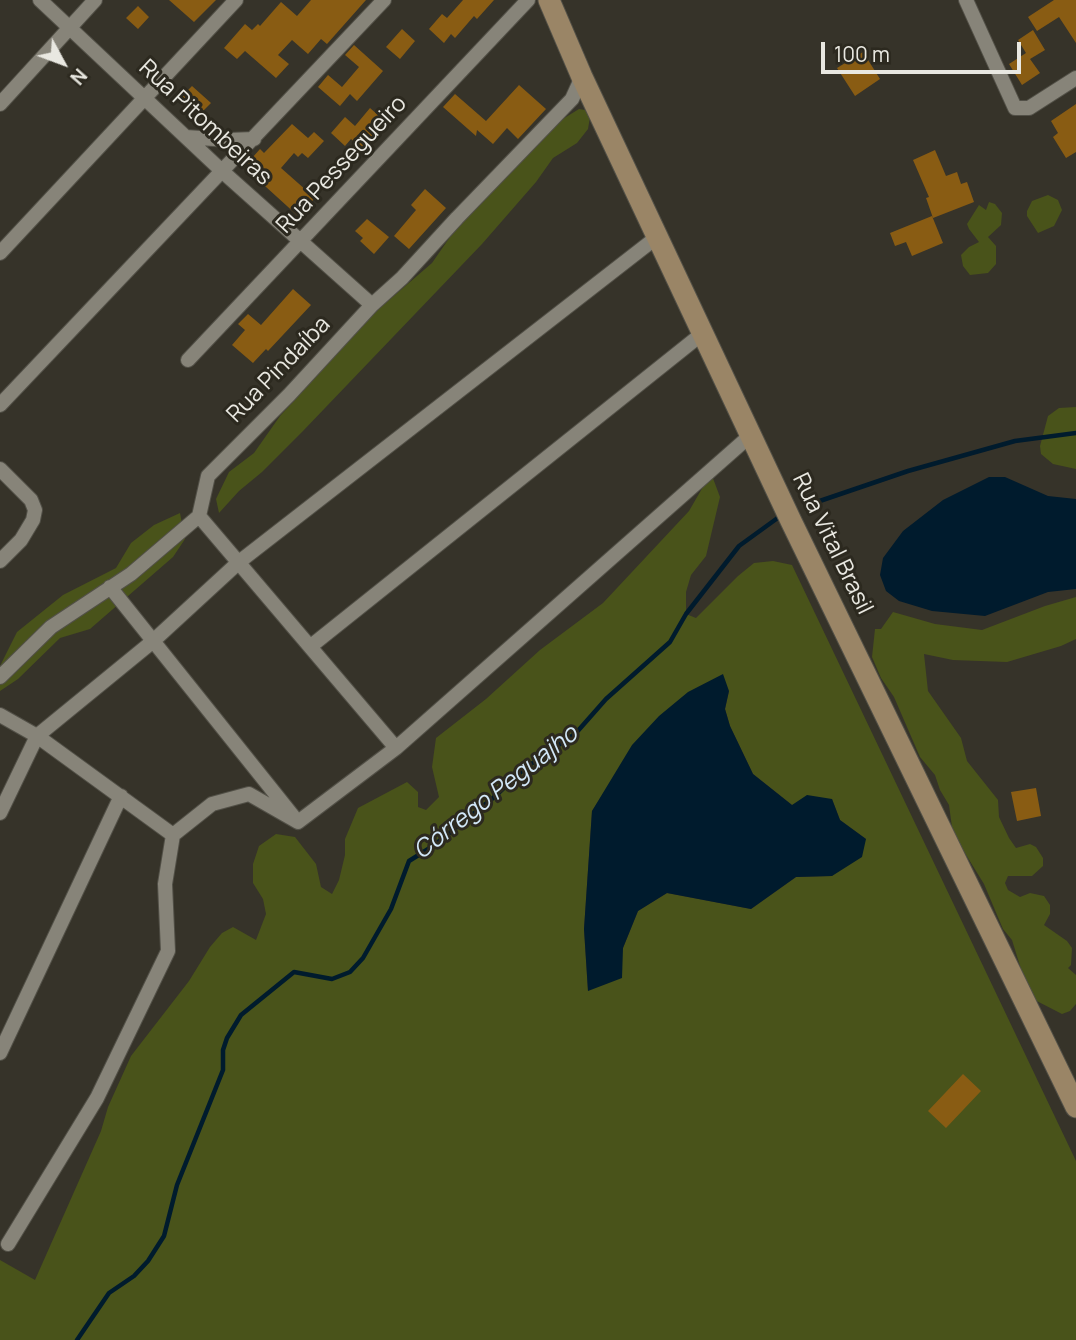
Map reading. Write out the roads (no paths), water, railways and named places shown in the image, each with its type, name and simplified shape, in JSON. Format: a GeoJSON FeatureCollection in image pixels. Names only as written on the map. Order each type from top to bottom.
{"type":"FeatureCollection","features":[{"type":"Feature","properties":{"kind":"main road","name":"Rua Vital Brasil"},"geometry":{"type":"LineString","coordinates":[[549,0],[582,77],[780,498],[1076,1107]]}},
{"type":"Feature","properties":{"kind":"street","name":"Rua Pitombeiras"},"geometry":{"type":"LineString","coordinates":[[40,0],[300,243],[372,305]]}},
{"type":"Feature","properties":{"kind":"street"},"geometry":{"type":"LineString","coordinates":[[0,104],[95,0]]}},
{"type":"Feature","properties":{"kind":"street"},"geometry":{"type":"LineString","coordinates":[[0,253],[236,0]]}},
{"type":"Feature","properties":{"kind":"street"},"geometry":{"type":"LineString","coordinates":[[0,405],[384,0]]}},
{"type":"Feature","properties":{"kind":"street","name":"Rua Pessegueiro"},"geometry":{"type":"LineString","coordinates":[[188,360],[528,0]]}},
{"type":"Feature","properties":{"kind":"street"},"geometry":{"type":"LineString","coordinates":[[965,0],[1015,108],[1029,108],[1076,78]]}},
{"type":"Feature","properties":{"kind":"street","name":"Rua Pindaíba"},"geometry":{"type":"LineString","coordinates":[[199,516],[208,476],[289,396],[372,305],[402,278],[572,99],[582,77]]}},
{"type":"Feature","properties":{"kind":"street"},"geometry":{"type":"LineString","coordinates":[[186,137],[254,139]]}},
{"type":"Feature","properties":{"kind":"street"},"geometry":{"type":"LineString","coordinates":[[0,813],[37,736],[152,642],[239,562],[657,237]]}},
{"type":"Feature","properties":{"kind":"street"},"geometry":{"type":"LineString","coordinates":[[311,646],[703,333]]}},
{"type":"Feature","properties":{"kind":"street"},"geometry":{"type":"LineString","coordinates":[[298,822],[396,748],[751,433]]}},
{"type":"Feature","properties":{"kind":"street"},"geometry":{"type":"LineString","coordinates":[[0,469],[31,500],[34,510],[33,520],[21,540],[0,561]]}},
{"type":"Feature","properties":{"kind":"street"},"geometry":{"type":"LineString","coordinates":[[0,677],[51,627],[131,575],[199,516],[396,748]]}},
{"type":"Feature","properties":{"kind":"street"},"geometry":{"type":"LineString","coordinates":[[110,587],[298,822]]}},
{"type":"Feature","properties":{"kind":"street"},"geometry":{"type":"LineString","coordinates":[[0,715],[37,736],[173,835]]}},
{"type":"Feature","properties":{"kind":"street"},"geometry":{"type":"LineString","coordinates":[[8,1244],[97,1098],[168,951],[165,884],[173,835],[212,804],[248,794],[298,822]]}},
{"type":"Feature","properties":{"kind":"street"},"geometry":{"type":"LineString","coordinates":[[0,1053],[121,796]]}},
{"type":"Feature","properties":{"kind":"water"},"geometry":{"type":"Polygon","coordinates":[[[989,477],[1005,477],[1048,496],[1076,499],[1076,589],[1048,592],[985,616],[932,611],[899,601],[886,591],[880,575],[883,558],[903,531],[943,500],[989,477]]]}},
{"type":"Feature","properties":{"kind":"water"},"geometry":{"type":"Polygon","coordinates":[[[723,674],[729,691],[725,709],[730,726],[753,774],[792,805],[807,795],[832,799],[840,820],[866,839],[862,857],[832,876],[796,877],[751,909],[667,893],[638,911],[623,948],[622,978],[588,991],[584,929],[592,811],[632,745],[659,716],[688,692],[723,674]]]}},
{"type":"Feature","properties":{"kind":"waterway","name":"Córrego Peguajho"},"geometry":{"type":"LineString","coordinates":[[808,505],[908,471],[1015,441],[1076,433]]}},
{"type":"Feature","properties":{"kind":"waterway","name":"Córrego Peguajho"},"geometry":{"type":"LineString","coordinates":[[77,1340],[109,1293],[134,1276],[148,1261],[164,1236],[177,1185],[223,1070],[223,1050],[227,1038],[241,1015],[294,972],[332,979],[350,972],[363,958],[391,909],[409,861],[433,846],[493,798],[524,769],[576,733],[606,699],[670,642],[686,614],[739,546],[779,517]]}}]}
